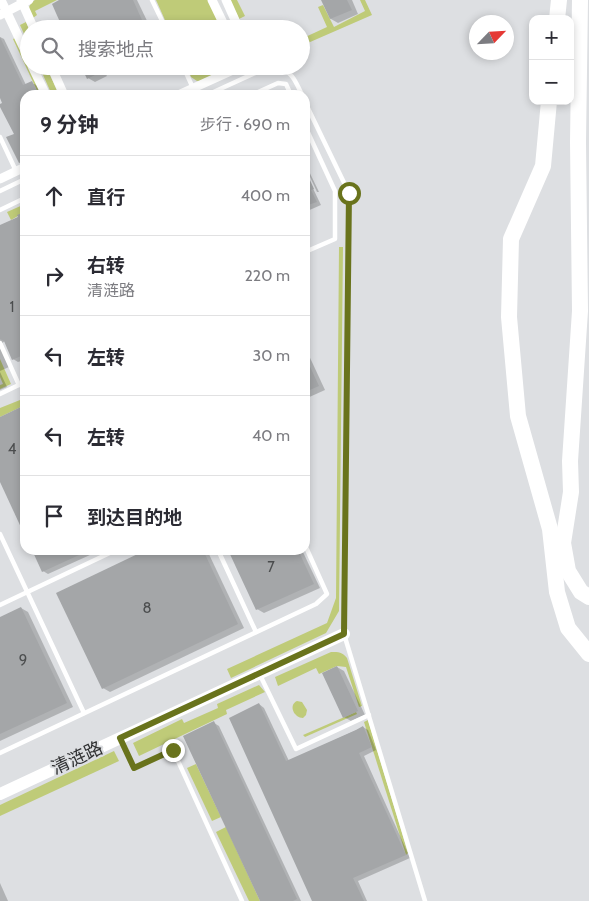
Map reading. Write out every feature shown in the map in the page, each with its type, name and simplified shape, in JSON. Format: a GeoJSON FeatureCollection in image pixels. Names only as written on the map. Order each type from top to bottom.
{"type":"FeatureCollection","features":[{"type":"Feature","properties":{"kind":"highway"},"geometry":{"type":"LineString","coordinates":[[558,15],[559,0]]}},
{"type":"Feature","properties":{"kind":"highway"},"geometry":{"type":"LineString","coordinates":[[580,0],[578,142],[580,311],[570,461],[571,492],[563,543],[568,571],[581,592],[589,597]]}},
{"type":"Feature","properties":{"kind":"highway"},"geometry":{"type":"LineString","coordinates":[[549,105],[543,166],[511,239],[509,317],[518,416],[550,529],[557,592],[568,628],[589,654]]}},
{"type":"Feature","properties":{"kind":"highway"},"geometry":{"type":"LineString","coordinates":[[578,142],[589,116]]}},
{"type":"Feature","properties":{"kind":"street"},"geometry":{"type":"LineString","coordinates":[[1,0],[3,13],[20,43]]}},
{"type":"Feature","properties":{"kind":"street"},"geometry":{"type":"LineString","coordinates":[[212,0],[222,20]]}},
{"type":"Feature","properties":{"kind":"street"},"geometry":{"type":"LineString","coordinates":[[226,0],[234,20]]}},
{"type":"Feature","properties":{"kind":"street"},"geometry":{"type":"LineString","coordinates":[[3,13],[24,1],[31,20]]}},
{"type":"Feature","properties":{"kind":"street"},"geometry":{"type":"LineString","coordinates":[[36,75],[44,90]]}},
{"type":"Feature","properties":{"kind":"street"},"geometry":{"type":"LineString","coordinates":[[55,75],[62,90]]}},
{"type":"Feature","properties":{"kind":"street"},"geometry":{"type":"LineString","coordinates":[[189,90],[222,75]]}},
{"type":"Feature","properties":{"kind":"street"},"geometry":{"type":"LineString","coordinates":[[0,179],[20,170]]}},
{"type":"Feature","properties":{"kind":"street","name":"清涟路"},"geometry":{"type":"LineString","coordinates":[[0,794],[344,634]]}},
{"type":"Feature","properties":{"kind":"lane"},"geometry":{"type":"LineString","coordinates":[[152,0],[162,20]]}},
{"type":"Feature","properties":{"kind":"lane"},"geometry":{"type":"LineString","coordinates":[[187,75],[193,88]]}},
{"type":"Feature","properties":{"kind":"lane"},"geometry":{"type":"LineString","coordinates":[[219,90],[251,75]]}},
{"type":"Feature","properties":{"kind":"lane"},"geometry":{"type":"LineString","coordinates":[[292,75],[300,90]]}},
{"type":"Feature","properties":{"kind":"lane"},"geometry":{"type":"LineString","coordinates":[[263,90],[278,83],[286,84],[289,90]]}},
{"type":"Feature","properties":{"kind":"lane"},"geometry":{"type":"LineString","coordinates":[[310,112],[349,193],[344,634],[424,901]]}},
{"type":"Feature","properties":{"kind":"lane"},"geometry":{"type":"LineString","coordinates":[[0,137],[16,172]]}},
{"type":"Feature","properties":{"kind":"lane"},"geometry":{"type":"LineString","coordinates":[[310,137],[334,191],[335,239],[310,250]]}},
{"type":"Feature","properties":{"kind":"lane"},"geometry":{"type":"LineString","coordinates":[[0,191],[20,181]]}},
{"type":"Feature","properties":{"kind":"lane"},"geometry":{"type":"LineString","coordinates":[[0,210],[20,200]]}},
{"type":"Feature","properties":{"kind":"lane"},"geometry":{"type":"LineString","coordinates":[[0,343],[19,385],[0,394]]}},
{"type":"Feature","properties":{"kind":"lane"},"geometry":{"type":"LineString","coordinates":[[0,534],[84,713]]}},
{"type":"Feature","properties":{"kind":"lane"},"geometry":{"type":"LineString","coordinates":[[0,605],[105,555]]}},
{"type":"Feature","properties":{"kind":"lane"},"geometry":{"type":"LineString","coordinates":[[220,555],[256,632]]}},
{"type":"Feature","properties":{"kind":"lane"},"geometry":{"type":"LineString","coordinates":[[0,753],[316,604],[327,594],[309,555]]}},
{"type":"Feature","properties":{"kind":"lane"},"geometry":{"type":"LineString","coordinates":[[259,673],[296,749],[369,715]]}},
{"type":"Feature","properties":{"kind":"lane"},"geometry":{"type":"LineString","coordinates":[[120,738],[134,768],[173,750],[242,901]]}},
{"type":"Feature","properties":{"kind":"green space"},"geometry":{"type":"Polygon","coordinates":[[[35,0],[57,0],[35,11],[37,15],[33,18],[34,20],[29,10],[31,3],[35,0]]]}},
{"type":"Feature","properties":{"kind":"green space"},"geometry":{"type":"Polygon","coordinates":[[[156,0],[210,0],[219,20],[165,20],[156,0]]]}},
{"type":"Feature","properties":{"kind":"green space"},"geometry":{"type":"Polygon","coordinates":[[[230,0],[237,0],[245,16],[239,19],[230,0]]]}},
{"type":"Feature","properties":{"kind":"green space"},"geometry":{"type":"Polygon","coordinates":[[[360,0],[365,0],[372,15],[310,42],[310,35],[327,27],[318,7],[323,5],[334,27],[365,11],[360,0]]]}},
{"type":"Feature","properties":{"kind":"green space"},"geometry":{"type":"Polygon","coordinates":[[[17,37],[20,44],[20,54],[13,39],[17,37]]]}},
{"type":"Feature","properties":{"kind":"green space"},"geometry":{"type":"Polygon","coordinates":[[[30,75],[34,75],[41,90],[37,90],[30,75]]]}},
{"type":"Feature","properties":{"kind":"green space"},"geometry":{"type":"Polygon","coordinates":[[[43,75],[50,75],[57,90],[50,90],[43,75]]]}},
{"type":"Feature","properties":{"kind":"green space"},"geometry":{"type":"Polygon","coordinates":[[[190,75],[213,75],[200,81],[190,75]]]}},
{"type":"Feature","properties":{"kind":"green space"},"geometry":{"type":"Polygon","coordinates":[[[20,206],[20,215],[11,220],[7,212],[20,206]]]}},
{"type":"Feature","properties":{"kind":"green space"},"geometry":{"type":"Polygon","coordinates":[[[339,247],[343,247],[339,611],[326,633],[231,678],[227,669],[327,623],[336,598],[339,247]]]}},
{"type":"Feature","properties":{"kind":"green space"},"geometry":{"type":"Polygon","coordinates":[[[0,359],[11,384],[0,389],[0,385],[3,384],[0,377],[0,359]]]}},
{"type":"Feature","properties":{"kind":"green space"},"geometry":{"type":"Polygon","coordinates":[[[20,400],[20,407],[0,417],[0,408],[20,400]]]}},
{"type":"Feature","properties":{"kind":"green space"},"geometry":{"type":"Polygon","coordinates":[[[331,652],[340,653],[347,658],[362,706],[359,707],[346,667],[337,666],[319,674],[316,668],[278,686],[275,677],[331,652]]]}},
{"type":"Feature","properties":{"kind":"green space"},"geometry":{"type":"Polygon","coordinates":[[[259,685],[265,692],[226,710],[227,714],[139,756],[133,743],[182,719],[184,723],[218,708],[217,704],[259,685]]]}},
{"type":"Feature","properties":{"kind":"green space"},"geometry":{"type":"Polygon","coordinates":[[[297,701],[302,702],[307,710],[303,718],[297,716],[293,711],[293,705],[297,701]]]}},
{"type":"Feature","properties":{"kind":"green space"},"geometry":{"type":"Polygon","coordinates":[[[356,712],[357,714],[305,737],[303,735],[356,712]]]}},
{"type":"Feature","properties":{"kind":"green space"},"geometry":{"type":"Polygon","coordinates":[[[368,720],[408,853],[406,855],[364,722],[368,720]]]}},
{"type":"Feature","properties":{"kind":"green space"},"geometry":{"type":"Polygon","coordinates":[[[114,751],[119,761],[0,816],[0,805],[114,751]]]}},
{"type":"Feature","properties":{"kind":"green space"},"geometry":{"type":"Polygon","coordinates":[[[196,764],[221,817],[212,821],[187,768],[196,764]]]}},
{"type":"Feature","properties":{"kind":"green space"},"geometry":{"type":"Polygon","coordinates":[[[226,827],[260,901],[249,901],[216,832],[226,827]]]}},
{"type":"Feature","properties":{"kind":"building"},"geometry":{"type":"Polygon","coordinates":[[[59,0],[133,0],[142,20],[59,20],[52,4],[59,0]]]}},
{"type":"Feature","properties":{"kind":"building"},"geometry":{"type":"Polygon","coordinates":[[[321,0],[347,0],[352,10],[330,19],[321,0]]]}},
{"type":"Feature","properties":{"kind":"building"},"geometry":{"type":"Polygon","coordinates":[[[0,37],[23,85],[32,81],[36,90],[20,90],[19,163],[6,137],[14,134],[0,107],[2,103],[0,98],[0,37]]]}},
{"type":"Feature","properties":{"kind":"building"},"geometry":{"type":"Polygon","coordinates":[[[85,75],[95,75],[87,79],[85,75]]]}},
{"type":"Feature","properties":{"kind":"building"},"geometry":{"type":"Polygon","coordinates":[[[310,180],[314,189],[311,190],[317,202],[310,204],[310,180]]]}},
{"type":"Feature","properties":{"kind":"building"},"geometry":{"type":"Polygon","coordinates":[[[20,214],[20,356],[12,360],[4,341],[0,339],[0,225],[18,217],[17,215],[20,214]]]}},
{"type":"Feature","properties":{"kind":"building"},"geometry":{"type":"Polygon","coordinates":[[[310,367],[319,386],[310,390],[310,367]]]}},
{"type":"Feature","properties":{"kind":"building"},"geometry":{"type":"Polygon","coordinates":[[[20,407],[20,525],[0,482],[0,417],[20,407]]]}},
{"type":"Feature","properties":{"kind":"building"},"geometry":{"type":"Polygon","coordinates":[[[34,555],[79,555],[42,572],[34,555]]]}},
{"type":"Feature","properties":{"kind":"building"},"geometry":{"type":"Polygon","coordinates":[[[136,555],[205,555],[238,624],[102,689],[56,593],[136,555]]]}},
{"type":"Feature","properties":{"kind":"building"},"geometry":{"type":"Polygon","coordinates":[[[230,555],[300,555],[314,584],[256,610],[230,555]]]}},
{"type":"Feature","properties":{"kind":"building"},"geometry":{"type":"Polygon","coordinates":[[[21,607],[67,703],[0,734],[0,617],[21,607]]]}},
{"type":"Feature","properties":{"kind":"building"},"geometry":{"type":"Polygon","coordinates":[[[337,666],[358,711],[343,718],[322,673],[337,666]]]}},
{"type":"Feature","properties":{"kind":"building"},"geometry":{"type":"Polygon","coordinates":[[[259,703],[286,761],[363,726],[372,747],[359,753],[406,855],[353,878],[364,901],[312,901],[229,718],[259,703]]]}},
{"type":"Feature","properties":{"kind":"building"},"geometry":{"type":"Polygon","coordinates":[[[214,721],[297,899],[293,901],[260,901],[183,736],[214,721]]]}},
{"type":"Feature","properties":{"kind":"route"},"geometry":{"type":"LineString","coordinates":[[173,750],[134,768],[120,738],[344,634],[349,193]]}}]}
